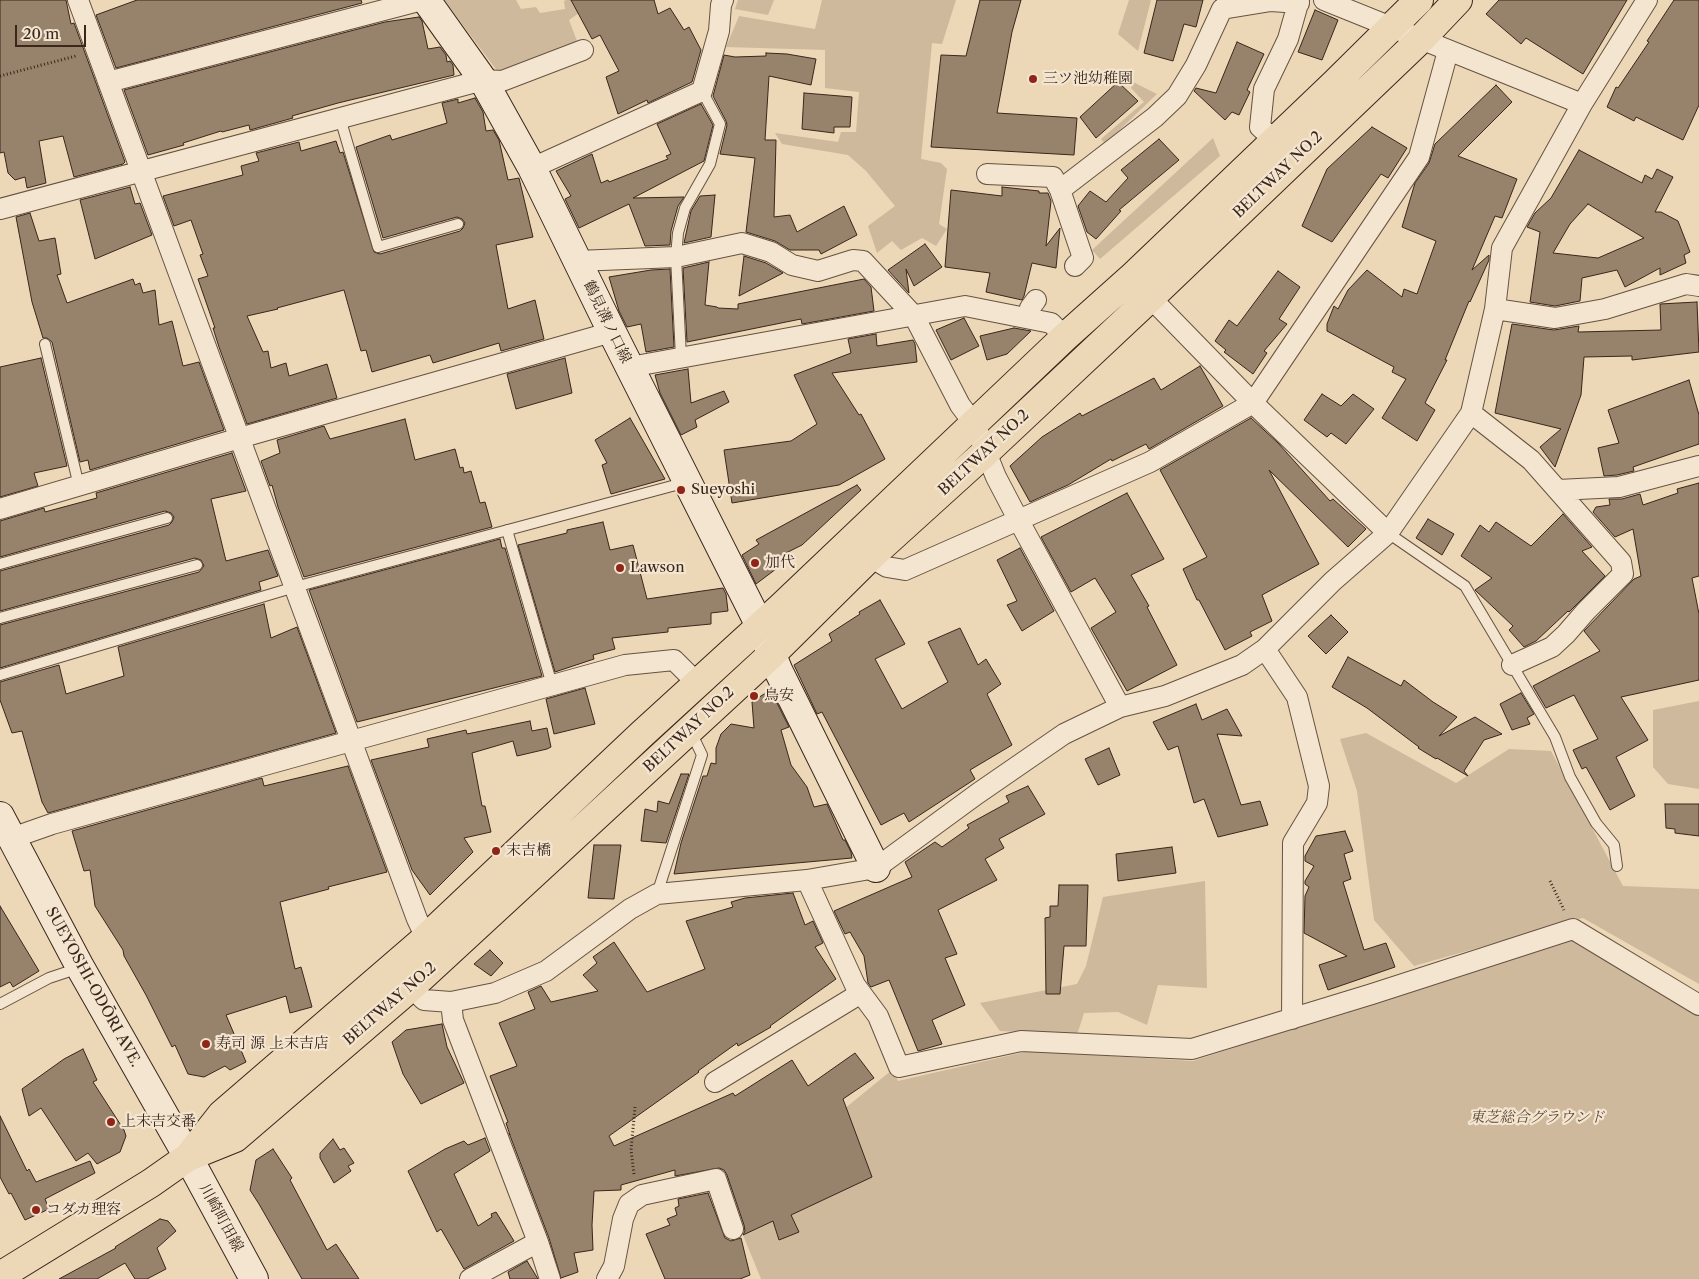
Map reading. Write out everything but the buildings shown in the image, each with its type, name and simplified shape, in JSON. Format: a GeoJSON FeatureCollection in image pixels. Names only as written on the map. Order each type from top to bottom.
{"type":"FeatureCollection","features":[{"type":"Feature","properties":{"kind":"main road","name":"鶴見溝ノ口線"},"geometry":{"type":"LineString","coordinates":[[426,0],[483,80],[532,168],[760,626],[771,655],[876,868]]}},
{"type":"Feature","properties":{"kind":"main road","name":"BELTWAY NO.2"},"geometry":{"type":"LineString","coordinates":[[188,1157],[222,1114],[426,938],[573,798],[760,626],[1131,278],[1418,0]]}},
{"type":"Feature","properties":{"kind":"main road","name":"BELTWAY NO.2"},"geometry":{"type":"LineString","coordinates":[[188,1157],[235,1138],[411,987],[771,655],[870,557],[1151,297],[1421,39],[1458,0]]}},
{"type":"Feature","properties":{"kind":"main road","name":"SUEYOSHI-ODŌRI AVE."},"geometry":{"type":"LineString","coordinates":[[6,827],[80,967],[188,1157]]}},
{"type":"Feature","properties":{"kind":"main road"},"geometry":{"type":"LineString","coordinates":[[0,1276],[151,1183],[188,1157]]}},
{"type":"Feature","properties":{"kind":"main road","name":"川崎町田線"},"geometry":{"type":"LineString","coordinates":[[188,1157],[254,1279]]}},
{"type":"Feature","properties":{"kind":"street"},"geometry":{"type":"LineString","coordinates":[[79,0],[416,919],[426,938]]}},
{"type":"Feature","properties":{"kind":"street"},"geometry":{"type":"LineString","coordinates":[[108,82],[422,0]]}},
{"type":"Feature","properties":{"kind":"street"},"geometry":{"type":"LineString","coordinates":[[532,168],[702,91],[719,30],[723,0]]}},
{"type":"Feature","properties":{"kind":"street"},"geometry":{"type":"LineString","coordinates":[[1324,0],[1582,104]]}},
{"type":"Feature","properties":{"kind":"street"},"geometry":{"type":"LineString","coordinates":[[411,987],[424,1000],[451,1002],[495,993],[546,971],[630,909],[657,894],[807,880],[876,868],[977,794],[1064,734],[1120,707],[1165,696],[1242,665],[1265,649],[1333,581],[1388,533],[1471,413],[1495,308],[1502,248],[1582,104],[1647,0]]}},
{"type":"Feature","properties":{"kind":"street"},"geometry":{"type":"LineString","coordinates":[[1060,190],[1155,117],[1177,96],[1196,66],[1222,9],[1271,2],[1299,1],[1288,39],[1264,89],[1260,127],[1275,140]]}},
{"type":"Feature","properties":{"kind":"street"},"geometry":{"type":"LineString","coordinates":[[0,209],[483,80],[502,81],[583,50]]}},
{"type":"Feature","properties":{"kind":"street"},"geometry":{"type":"LineString","coordinates":[[870,557],[887,567],[905,570],[1150,462],[1253,403],[1419,157],[1448,50]]}},
{"type":"Feature","properties":{"kind":"street"},"geometry":{"type":"LineString","coordinates":[[987,174],[1053,176],[1060,190],[1083,258],[1075,266]]}},
{"type":"Feature","properties":{"kind":"street"},"geometry":{"type":"LineString","coordinates":[[577,261],[676,257],[742,243],[771,252],[792,265],[818,271],[853,260],[863,261],[914,316],[960,405],[975,425],[996,476],[1018,521],[1120,707]]}},
{"type":"Feature","properties":{"kind":"street"},"geometry":{"type":"LineString","coordinates":[[1131,278],[1253,403],[1388,533]]}},
{"type":"Feature","properties":{"kind":"street"},"geometry":{"type":"LineString","coordinates":[[1495,308],[1555,318],[1605,309],[1686,284],[1699,286]]}},
{"type":"Feature","properties":{"kind":"street"},"geometry":{"type":"LineString","coordinates":[[630,367],[966,306],[1032,309],[1066,337]]}},
{"type":"Feature","properties":{"kind":"street"},"geometry":{"type":"LineString","coordinates":[[0,509],[239,438],[612,332]]}},
{"type":"Feature","properties":{"kind":"street"},"geometry":{"type":"LineString","coordinates":[[1471,413],[1531,460],[1621,562],[1623,574],[1552,647],[1512,665]]}},
{"type":"Feature","properties":{"kind":"street"},"geometry":{"type":"LineString","coordinates":[[1558,490],[1619,486],[1699,466]]}},
{"type":"Feature","properties":{"kind":"street"},"geometry":{"type":"LineString","coordinates":[[1265,649],[1298,697],[1319,786],[1317,803],[1293,843],[1292,1019]]}},
{"type":"Feature","properties":{"kind":"street"},"geometry":{"type":"LineString","coordinates":[[6,827],[52,824],[625,665],[674,660],[697,683]]}},
{"type":"Feature","properties":{"kind":"street"},"geometry":{"type":"LineString","coordinates":[[807,880],[843,961],[855,985],[878,1016],[900,1067],[1021,1041],[1192,1049],[1573,929],[1699,1005]]}},
{"type":"Feature","properties":{"kind":"street"},"geometry":{"type":"LineString","coordinates":[[715,1082],[861,993]]}},
{"type":"Feature","properties":{"kind":"street"},"geometry":{"type":"LineString","coordinates":[[451,1002],[453,1020],[538,1242],[550,1279]]}},
{"type":"Feature","properties":{"kind":"street"},"geometry":{"type":"LineString","coordinates":[[607,1279],[614,1266],[623,1219],[629,1204],[642,1195],[716,1179],[733,1229]]}},
{"type":"Feature","properties":{"kind":"street"},"geometry":{"type":"LineString","coordinates":[[470,1279],[538,1242]]}},
{"type":"Feature","properties":{"kind":"lane"},"geometry":{"type":"LineString","coordinates":[[682,357],[676,257],[678,233],[685,208],[710,164],[720,124],[702,91]]}},
{"type":"Feature","properties":{"kind":"lane"},"geometry":{"type":"LineString","coordinates":[[340,118],[378,247],[458,224]]}},
{"type":"Feature","properties":{"kind":"lane"},"geometry":{"type":"LineString","coordinates":[[45,344],[79,486]]}},
{"type":"Feature","properties":{"kind":"lane"},"geometry":{"type":"LineString","coordinates":[[0,675],[295,587],[687,482]]}},
{"type":"Feature","properties":{"kind":"lane"},"geometry":{"type":"LineString","coordinates":[[0,564],[166,518]]}},
{"type":"Feature","properties":{"kind":"lane"},"geometry":{"type":"LineString","coordinates":[[507,530],[552,685]]}},
{"type":"Feature","properties":{"kind":"lane"},"geometry":{"type":"LineString","coordinates":[[1388,533],[1465,586],[1556,737],[1570,777],[1596,822],[1614,845],[1617,866]]}},
{"type":"Feature","properties":{"kind":"lane"},"geometry":{"type":"LineString","coordinates":[[0,618],[197,565]]}},
{"type":"Feature","properties":{"kind":"lane"},"geometry":{"type":"LineString","coordinates":[[657,894],[702,755],[690,729]]}},
{"type":"Feature","properties":{"kind":"lane"},"geometry":{"type":"LineString","coordinates":[[0,1004],[48,978],[80,967]]}},
{"type":"Feature","properties":{"kind":"path"},"geometry":{"type":"LineString","coordinates":[[0,76],[96,50]]}},
{"type":"Feature","properties":{"kind":"path"},"geometry":{"type":"LineString","coordinates":[[1550,881],[1573,929]]}},
{"type":"Feature","properties":{"kind":"path"},"geometry":{"type":"LineString","coordinates":[[635,1107],[631,1150],[638,1197]]}},
{"type":"Feature","properties":{"kind":"green space"},"geometry":{"type":"Polygon","coordinates":[[[444,0],[516,0],[521,9],[536,7],[540,13],[565,9],[564,1],[566,0],[597,0],[569,20],[577,41],[498,72],[444,0]]]}},
{"type":"Feature","properties":{"kind":"green space"},"geometry":{"type":"Polygon","coordinates":[[[738,0],[774,0],[768,15],[735,9],[738,0]]]}},
{"type":"Feature","properties":{"kind":"green space"},"geometry":{"type":"Polygon","coordinates":[[[822,0],[956,0],[942,44],[932,43],[921,159],[941,163],[947,169],[939,224],[947,229],[936,246],[922,238],[901,250],[892,241],[877,253],[868,226],[895,206],[866,171],[848,155],[782,144],[775,133],[838,142],[841,132],[856,132],[859,92],[825,88],[825,50],[726,47],[739,16],[815,29],[822,0]]]}},
{"type":"Feature","properties":{"kind":"green space"},"geometry":{"type":"Polygon","coordinates":[[[1129,0],[1151,0],[1138,51],[1118,34],[1129,0]]]}},
{"type":"Feature","properties":{"kind":"green space"},"geometry":{"type":"Polygon","coordinates":[[[1133,82],[1157,94],[1105,144],[1101,139],[1144,102],[1131,88],[1133,82]]]}},
{"type":"Feature","properties":{"kind":"green space"},"geometry":{"type":"Polygon","coordinates":[[[1213,138],[1220,156],[1100,259],[1092,250],[1213,138]]]}},
{"type":"Feature","properties":{"kind":"green space"},"geometry":{"type":"Polygon","coordinates":[[[1699,701],[1699,789],[1668,784],[1653,767],[1653,710],[1699,701]]]}},
{"type":"Feature","properties":{"kind":"green space"},"geometry":{"type":"Polygon","coordinates":[[[1366,733],[1456,783],[1509,749],[1551,751],[1623,886],[1699,889],[1699,984],[1583,918],[1414,966],[1374,920],[1357,791],[1340,739],[1366,733]]]}},
{"type":"Feature","properties":{"kind":"green space"},"geometry":{"type":"Polygon","coordinates":[[[1205,881],[1207,988],[1158,985],[1147,1025],[1118,1012],[1084,1013],[1077,1035],[1000,1031],[980,1003],[1077,984],[1086,966],[1103,897],[1205,881]]]}},
{"type":"Feature","properties":{"kind":"green space","name":"東芝総合グラウンド"},"geometry":{"type":"Polygon","coordinates":[[[1576,936],[1699,1014],[1699,1279],[761,1279],[719,1176],[817,1131],[892,1070],[898,1081],[1029,1051],[1193,1061],[1576,936]]]}},
{"type":"Feature","properties":{"kind":"place","name":"三ツ池幼稚園"},"geometry":{"type":"Point","coordinates":[1033,79]}},
{"type":"Feature","properties":{"kind":"place","name":"Sueyoshi"},"geometry":{"type":"Point","coordinates":[681,490]}},
{"type":"Feature","properties":{"kind":"place","name":"加代"},"geometry":{"type":"Point","coordinates":[755,563]}},
{"type":"Feature","properties":{"kind":"place","name":"Lawson"},"geometry":{"type":"Point","coordinates":[620,568]}},
{"type":"Feature","properties":{"kind":"place","name":"鳥安"},"geometry":{"type":"Point","coordinates":[754,696]}},
{"type":"Feature","properties":{"kind":"place","name":"末吉橋"},"geometry":{"type":"Point","coordinates":[496,851]}},
{"type":"Feature","properties":{"kind":"place","name":"寿司 源 上末吉店"},"geometry":{"type":"Point","coordinates":[206,1044]}},
{"type":"Feature","properties":{"kind":"place","name":"上末吉交番"},"geometry":{"type":"Point","coordinates":[111,1122]}},
{"type":"Feature","properties":{"kind":"place","name":"コダカ理容"},"geometry":{"type":"Point","coordinates":[36,1210]}}]}
